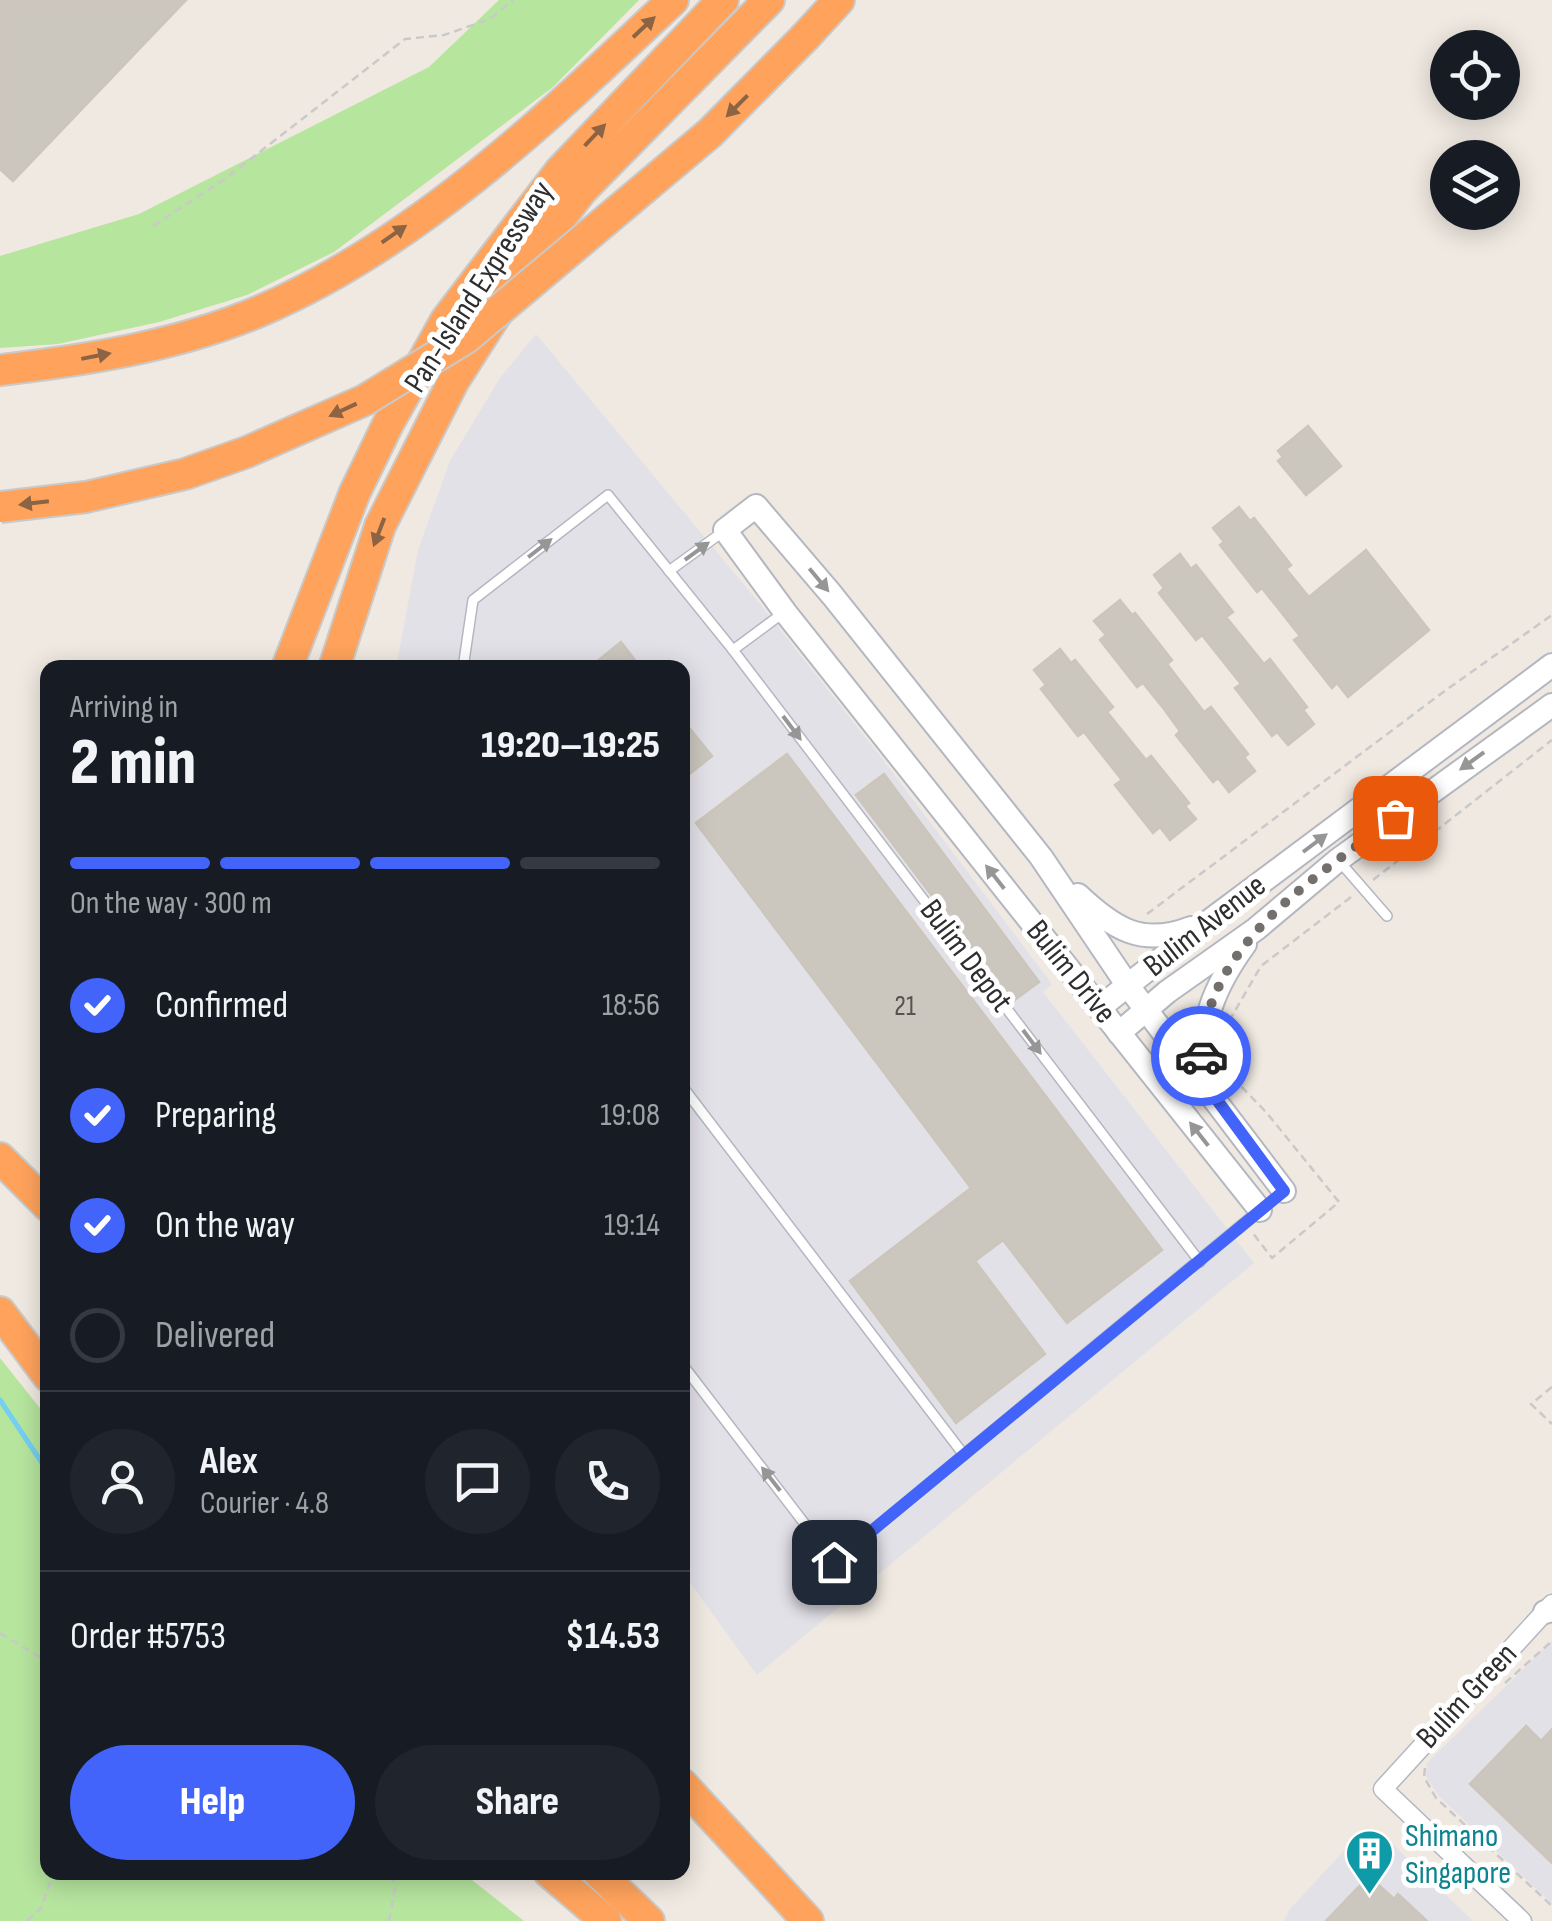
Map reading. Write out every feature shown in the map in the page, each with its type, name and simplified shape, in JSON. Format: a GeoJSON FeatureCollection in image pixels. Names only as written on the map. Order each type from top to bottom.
{"type":"FeatureCollection","features":[{"type":"Feature","properties":{"kind":"highway"},"geometry":{"type":"LineString","coordinates":[[0,370],[164,344],[258,312],[340,272],[452,194],[566,98],[672,0]]}},
{"type":"Feature","properties":{"kind":"highway","name":"Pan-Island Expressway"},"geometry":{"type":"LineString","coordinates":[[290,660],[356,492],[388,424],[446,320],[560,171],[722,0]]}},
{"type":"Feature","properties":{"kind":"highway","name":"Pan-Island Expressway"},"geometry":{"type":"LineString","coordinates":[[337,660],[380,526],[453,382],[542,242],[582,190],[769,0]]}},
{"type":"Feature","properties":{"kind":"highway"},"geometry":{"type":"LineString","coordinates":[[0,507],[86,497],[184,474],[246,452],[365,400],[466,338],[710,133],[838,0]]}},
{"type":"Feature","properties":{"kind":"highway"},"geometry":{"type":"LineString","coordinates":[[0,1158],[40,1198]]}},
{"type":"Feature","properties":{"kind":"highway"},"geometry":{"type":"LineString","coordinates":[[0,1312],[40,1365]]}},
{"type":"Feature","properties":{"kind":"highway"},"geometry":{"type":"LineString","coordinates":[[690,1793],[802,1915]]}},
{"type":"Feature","properties":{"kind":"highway"},"geometry":{"type":"LineString","coordinates":[[690,1814],[802,1915]]}},
{"type":"Feature","properties":{"kind":"highway"},"geometry":{"type":"LineString","coordinates":[[558,1880],[606,1921]]}},
{"type":"Feature","properties":{"kind":"highway"},"geometry":{"type":"LineString","coordinates":[[606,1880],[649,1921]]}},
{"type":"Feature","properties":{"kind":"street","name":"Bulim Drive"},"geometry":{"type":"LineString","coordinates":[[756,506],[1041,857],[1128,986],[1284,1191],[1253,1216],[1119,1033],[785,612],[725,530],[756,506]]}},
{"type":"Feature","properties":{"kind":"street","name":"Bulim Avenue"},"geometry":{"type":"LineString","coordinates":[[1099,1008],[1552,665]]}},
{"type":"Feature","properties":{"kind":"street","name":"Bulim Avenue"},"geometry":{"type":"LineString","coordinates":[[1119,1033],[1256,930],[1338,860],[1552,704]]}},
{"type":"Feature","properties":{"kind":"street"},"geometry":{"type":"LineString","coordinates":[[1041,857],[1108,924],[1152,938],[1174,935],[1208,922]]}},
{"type":"Feature","properties":{"kind":"street"},"geometry":{"type":"LineString","coordinates":[[1200,1077],[1208,1008],[1224,972],[1256,930]]}},
{"type":"Feature","properties":{"kind":"street","name":"Bulim Green"},"geometry":{"type":"LineString","coordinates":[[1522,1921],[1382,1788],[1550,1608]]}},
{"type":"Feature","properties":{"kind":"lane","name":"Bulim Depot"},"geometry":{"type":"LineString","coordinates":[[464,660],[473,600],[608,495],[733,650],[1200,1262]]}},
{"type":"Feature","properties":{"kind":"lane"},"geometry":{"type":"LineString","coordinates":[[670,571],[725,530]]}},
{"type":"Feature","properties":{"kind":"lane"},"geometry":{"type":"LineString","coordinates":[[733,650],[785,612]]}},
{"type":"Feature","properties":{"kind":"lane"},"geometry":{"type":"LineString","coordinates":[[1338,860],[1387,916]]}},
{"type":"Feature","properties":{"kind":"lane"},"geometry":{"type":"LineString","coordinates":[[690,1096],[964,1455]]}},
{"type":"Feature","properties":{"kind":"lane"},"geometry":{"type":"LineString","coordinates":[[690,1374],[834,1562],[1253,1216]]}},
{"type":"Feature","properties":{"kind":"path"},"geometry":{"type":"LineString","coordinates":[[153,226],[226,179],[404,39],[444,36],[490,19],[513,0]]}},
{"type":"Feature","properties":{"kind":"path"},"geometry":{"type":"LineString","coordinates":[[1142,918],[1552,615]]}},
{"type":"Feature","properties":{"kind":"path"},"geometry":{"type":"LineString","coordinates":[[1226,1026],[1261,966],[1552,740]]}},
{"type":"Feature","properties":{"kind":"path"},"geometry":{"type":"LineString","coordinates":[[1222,1045],[1230,1076],[1266,1112],[1339,1202],[1272,1258],[1253,1216]]}},
{"type":"Feature","properties":{"kind":"path"},"geometry":{"type":"LineString","coordinates":[[1552,1387],[1531,1404],[1552,1424]]}},
{"type":"Feature","properties":{"kind":"path"},"geometry":{"type":"LineString","coordinates":[[0,1633],[40,1657]]}},
{"type":"Feature","properties":{"kind":"path"},"geometry":{"type":"LineString","coordinates":[[1505,1684],[1552,1641]]}},
{"type":"Feature","properties":{"kind":"path"},"geometry":{"type":"LineString","coordinates":[[1428,1760],[1424,1777],[1436,1798],[1552,1906]]}},
{"type":"Feature","properties":{"kind":"path"},"geometry":{"type":"LineString","coordinates":[[27,1921],[40,1908],[51,1880]]}},
{"type":"Feature","properties":{"kind":"path"},"geometry":{"type":"LineString","coordinates":[[390,1921],[394,1880]]}},
{"type":"Feature","properties":{"kind":"shaded area"},"geometry":{"type":"Polygon","coordinates":[[[536,334],[756,599],[884,761],[1052,984],[1043,992],[1254,1263],[757,1675],[690,1583],[690,660],[397,660],[418,550],[450,461],[500,378],[536,334]]]}},
{"type":"Feature","properties":{"kind":"shaded area"},"geometry":{"type":"Polygon","coordinates":[[[1552,1641],[1552,1904],[1438,1795],[1426,1776],[1427,1763],[1552,1641]]]}},
{"type":"Feature","properties":{"kind":"shaded area"},"geometry":{"type":"Polygon","coordinates":[[[1371,1834],[1385,1837],[1473,1921],[1284,1921],[1289,1910],[1353,1841],[1371,1834]]]}},
{"type":"Feature","properties":{"kind":"green space"},"geometry":{"type":"Polygon","coordinates":[[[499,0],[639,0],[553,87],[334,252],[247,295],[159,322],[58,344],[0,348],[0,256],[139,214],[429,67],[499,0]]]}},
{"type":"Feature","properties":{"kind":"green space"},"geometry":{"type":"Polygon","coordinates":[[[0,1358],[40,1408],[40,1880],[472,1880],[524,1921],[0,1921],[0,1358]]]}},
{"type":"Feature","properties":{"kind":"building"},"geometry":{"type":"Polygon","coordinates":[[[0,0],[186,0],[13,181],[0,169],[0,0]]]}},
{"type":"Feature","properties":{"kind":"building"},"geometry":{"type":"Polygon","coordinates":[[[1308,426],[1341,466],[1306,495],[1278,461],[1283,457],[1278,451],[1308,426]]]}},
{"type":"Feature","properties":{"kind":"building"},"geometry":{"type":"Polygon","coordinates":[[[1239,507],[1250,521],[1254,518],[1291,565],[1286,569],[1309,597],[1366,550],[1429,630],[1348,697],[1337,683],[1332,688],[1294,640],[1300,636],[1262,588],[1257,592],[1220,545],[1224,542],[1213,528],[1239,507]]]}},
{"type":"Feature","properties":{"kind":"building"},"geometry":{"type":"Polygon","coordinates":[[[1180,554],[1191,569],[1196,565],[1233,612],[1226,617],[1264,664],[1270,659],[1307,707],[1303,710],[1314,724],[1288,745],[1277,732],[1272,736],[1235,688],[1241,684],[1202,635],[1196,640],[1159,593],[1164,588],[1154,575],[1180,554]]]}},
{"type":"Feature","properties":{"kind":"building"},"geometry":{"type":"Polygon","coordinates":[[[1120,600],[1172,660],[1167,664],[1204,712],[1211,707],[1248,754],[1244,757],[1255,771],[1229,792],[1218,778],[1213,782],[1176,735],[1180,731],[1164,709],[1143,683],[1137,687],[1100,640],[1106,635],[1094,621],[1120,600]]]}},
{"type":"Feature","properties":{"kind":"building"},"geometry":{"type":"Polygon","coordinates":[[[621,642],[635,660],[599,660],[621,642]]]}},
{"type":"Feature","properties":{"kind":"building"},"geometry":{"type":"Polygon","coordinates":[[[1060,649],[1071,663],[1075,660],[1113,707],[1107,712],[1146,760],[1151,756],[1189,803],[1185,806],[1196,819],[1170,840],[1160,827],[1153,833],[1115,785],[1122,780],[1084,732],[1078,736],[1041,689],[1046,685],[1034,670],[1060,649]]]}},
{"type":"Feature","properties":{"kind":"building"},"geometry":{"type":"Polygon","coordinates":[[[690,729],[712,756],[690,774],[690,729]]]}},
{"type":"Feature","properties":{"kind":"building"},"geometry":{"type":"Polygon","coordinates":[[[787,754],[1162,1250],[1067,1323],[1003,1240],[975,1261],[1045,1354],[956,1423],[850,1281],[971,1188],[696,823],[787,754]]]}},
{"type":"Feature","properties":{"kind":"building"},"geometry":{"type":"Polygon","coordinates":[[[884,774],[1039,982],[1012,1002],[856,795],[884,774]]]}},
{"type":"Feature","properties":{"kind":"building"},"geometry":{"type":"Polygon","coordinates":[[[1526,1726],[1541,1741],[1552,1729],[1552,1863],[1470,1784],[1526,1726]]]}},
{"type":"Feature","properties":{"kind":"building","name":"Shimano Singapore"},"geometry":{"type":"Polygon","coordinates":[[[1369,1876],[1394,1899],[1398,1894],[1427,1921],[1326,1921],[1369,1876]]]}},
{"type":"Feature","properties":{"kind":"waterway"},"geometry":{"type":"LineString","coordinates":[[0,1400],[40,1460]]}},
{"type":"Feature","properties":{"kind":"way so far"},"geometry":{"type":"LineString","coordinates":[[1201,1056],[1208,1008],[1224,972],[1256,930],[1338,860],[1395,818]]}},
{"type":"Feature","properties":{"kind":"place","name":"Shimano Singapore"},"geometry":{"type":"Point","coordinates":[1370,1896]}},
{"type":"Feature","properties":{"kind":"route"},"geometry":{"type":"LineString","coordinates":[[834,1562],[1284,1191],[1200,1077],[1201,1056]]}}]}
